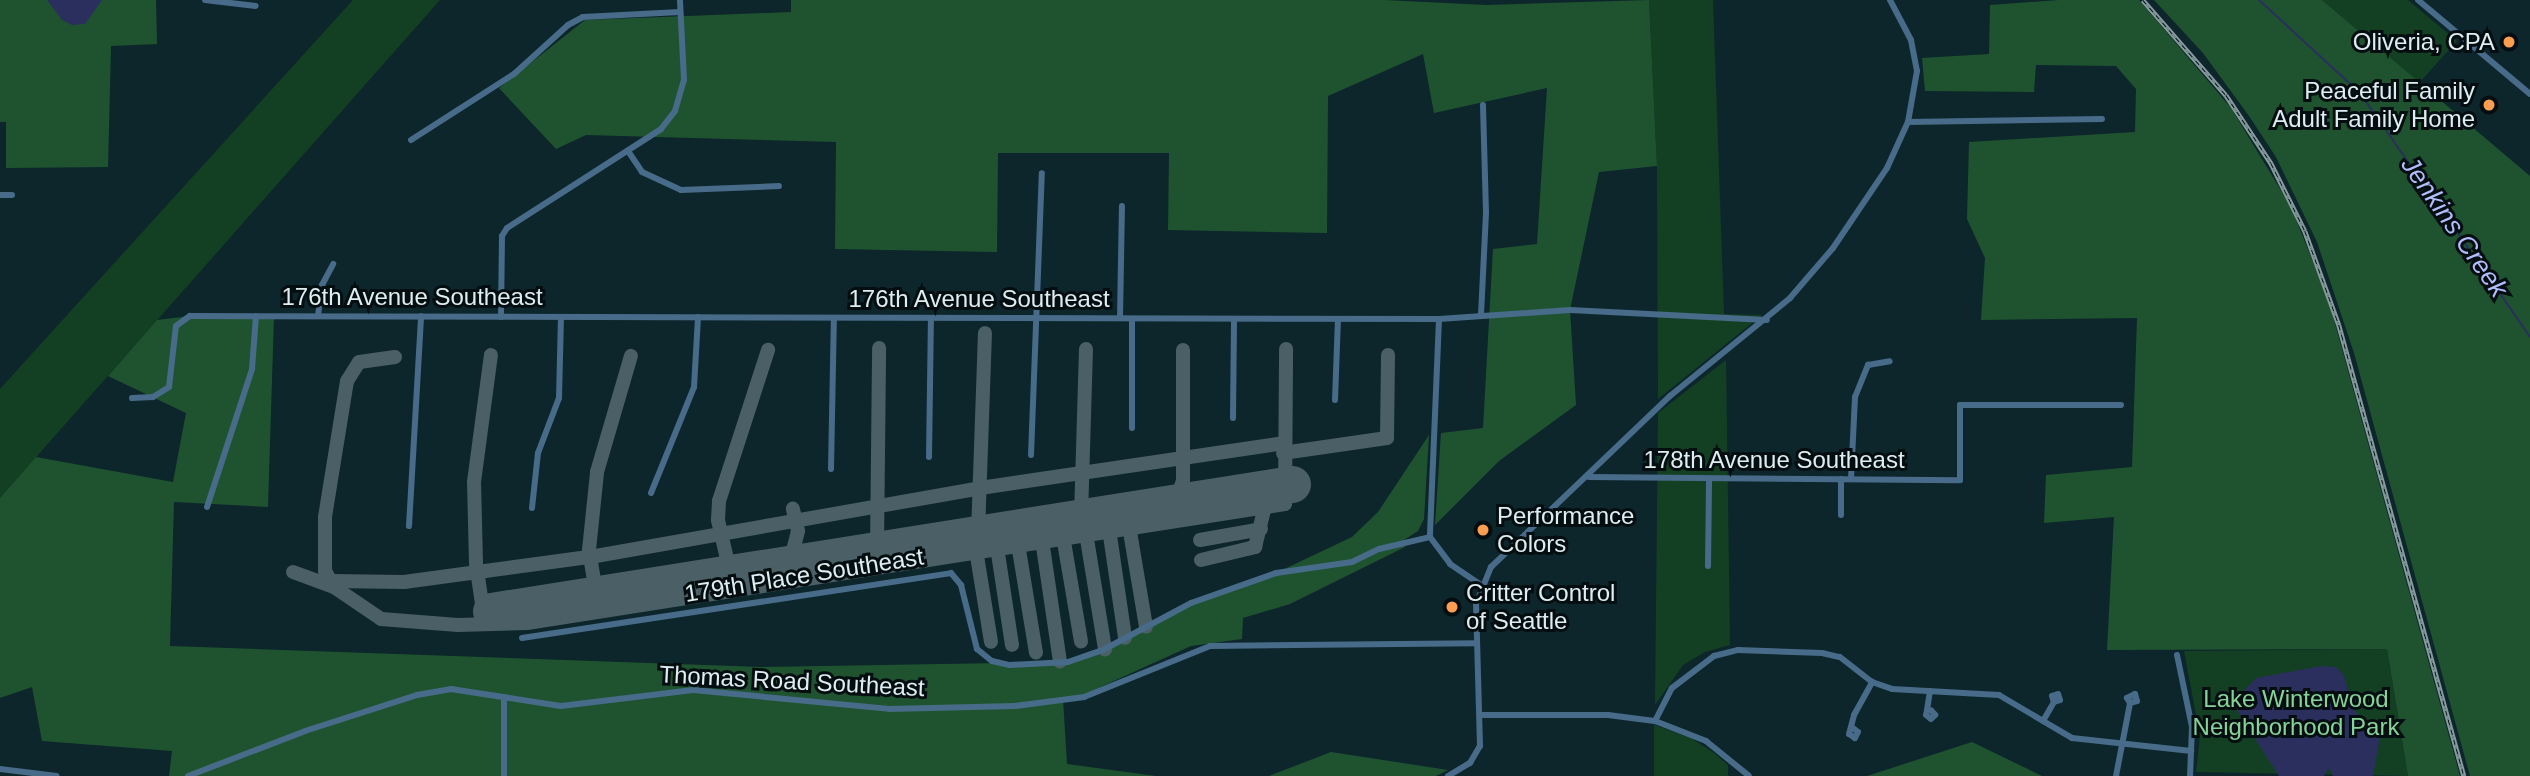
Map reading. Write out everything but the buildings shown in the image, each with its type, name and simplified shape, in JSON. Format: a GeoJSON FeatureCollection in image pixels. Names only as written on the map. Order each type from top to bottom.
{"type":"FeatureCollection","features":[{"type":"Feature","properties":{"kind":"street"},"geometry":{"type":"LineString","coordinates":[[205,0],[256,6]]}},
{"type":"Feature","properties":{"kind":"street"},"geometry":{"type":"LineString","coordinates":[[502,317],[502,236],[507,228],[661,129],[675,111],[684,80],[680,0]]}},
{"type":"Feature","properties":{"kind":"street"},"geometry":{"type":"LineString","coordinates":[[1448,776],[1478,752],[1481,715],[1477,643],[1481,585],[1491,567],[1670,396],[1767,320],[1841,237],[1887,168],[1908,122],[1916,60],[1890,0]]}},
{"type":"Feature","properties":{"kind":"street"},"geometry":{"type":"LineString","coordinates":[[2418,0],[2530,94]]}},
{"type":"Feature","properties":{"kind":"street"},"geometry":{"type":"LineString","coordinates":[[411,140],[514,74],[583,17],[680,12]]}},
{"type":"Feature","properties":{"kind":"street"},"geometry":{"type":"LineString","coordinates":[[1481,315],[1486,200],[1483,105]]}},
{"type":"Feature","properties":{"kind":"street"},"geometry":{"type":"LineString","coordinates":[[1908,122],[2102,119]]}},
{"type":"Feature","properties":{"kind":"street"},"geometry":{"type":"LineString","coordinates":[[628,151],[642,172],[681,190],[779,186]]}},
{"type":"Feature","properties":{"kind":"street"},"geometry":{"type":"LineString","coordinates":[[1031,455],[1042,173]]}},
{"type":"Feature","properties":{"kind":"street"},"geometry":{"type":"LineString","coordinates":[[0,195],[12,195]]}},
{"type":"Feature","properties":{"kind":"street"},"geometry":{"type":"LineString","coordinates":[[1120,318],[1122,206]]}},
{"type":"Feature","properties":{"kind":"street"},"geometry":{"type":"LineString","coordinates":[[318,316],[322,285],[333,264]]}},
{"type":"Feature","properties":{"kind":"street","name":"176th Avenue Southeast"},"geometry":{"type":"LineString","coordinates":[[132,398],[153,397],[169,387],[176,326],[190,316],[1439,320],[1573,310],[1767,320]]}},
{"type":"Feature","properties":{"kind":"street"},"geometry":{"type":"LineString","coordinates":[[207,507],[252,369],[256,316]]}},
{"type":"Feature","properties":{"kind":"street"},"geometry":{"type":"LineString","coordinates":[[409,526],[421,316]]}},
{"type":"Feature","properties":{"kind":"street"},"geometry":{"type":"LineString","coordinates":[[532,508],[538,453],[559,398],[561,317]]}},
{"type":"Feature","properties":{"kind":"street"},"geometry":{"type":"LineString","coordinates":[[651,493],[694,387],[698,317]]}},
{"type":"Feature","properties":{"kind":"street"},"geometry":{"type":"LineString","coordinates":[[831,469],[834,318]]}},
{"type":"Feature","properties":{"kind":"street"},"geometry":{"type":"LineString","coordinates":[[929,457],[931,318]]}},
{"type":"Feature","properties":{"kind":"street"},"geometry":{"type":"LineString","coordinates":[[1132,318],[1132,428]]}},
{"type":"Feature","properties":{"kind":"street"},"geometry":{"type":"LineString","coordinates":[[1233,418],[1234,319]]}},
{"type":"Feature","properties":{"kind":"street"},"geometry":{"type":"LineString","coordinates":[[1335,400],[1338,319]]}},
{"type":"Feature","properties":{"kind":"street"},"geometry":{"type":"LineString","coordinates":[[1439,320],[1430,537],[1450,564],[1481,585]]}},
{"type":"Feature","properties":{"kind":"street"},"geometry":{"type":"LineString","coordinates":[[1851,480],[1855,397],[1868,365],[1890,361]]}},
{"type":"Feature","properties":{"kind":"street","name":"178th Avenue Southeast"},"geometry":{"type":"LineString","coordinates":[[1588,477],[1960,480],[1960,405],[2121,405]]}},
{"type":"Feature","properties":{"kind":"street"},"geometry":{"type":"LineString","coordinates":[[1708,566],[1709,479]]}},
{"type":"Feature","properties":{"kind":"street"},"geometry":{"type":"LineString","coordinates":[[1840,480],[1840,515]]}},
{"type":"Feature","properties":{"kind":"street","name":"179th Place Southeast"},"geometry":{"type":"LineString","coordinates":[[522,638],[951,573],[961,584],[978,649],[992,661],[1010,665],[1068,662],[1103,650],[1191,603],[1276,573],[1352,562],[1378,549],[1430,537]]}},
{"type":"Feature","properties":{"kind":"street","name":"Thomas Road Southeast"},"geometry":{"type":"LineString","coordinates":[[188,776],[417,695],[451,689],[561,706],[693,690],[889,709],[1075,699],[1183,655],[1229,643],[1477,643]]}},
{"type":"Feature","properties":{"kind":"street"},"geometry":{"type":"LineString","coordinates":[[1655,721],[1672,688],[1696,666],[1726,653],[1832,654],[1872,682],[1892,689],[1991,693],[2072,738],[2192,751]]}},
{"type":"Feature","properties":{"kind":"street"},"geometry":{"type":"LineString","coordinates":[[2176,655],[2192,727],[2189,776]]}},
{"type":"Feature","properties":{"kind":"street"},"geometry":{"type":"LineString","coordinates":[[1853,728],[1856,709],[1872,682]]}},
{"type":"Feature","properties":{"kind":"street"},"geometry":{"type":"LineString","coordinates":[[1930,691],[1931,710]]}},
{"type":"Feature","properties":{"kind":"street"},"geometry":{"type":"LineString","coordinates":[[504,697],[504,776]]}},
{"type":"Feature","properties":{"kind":"street"},"geometry":{"type":"LineString","coordinates":[[2043,721],[2054,702]]}},
{"type":"Feature","properties":{"kind":"street"},"geometry":{"type":"LineString","coordinates":[[2116,776],[2130,703]]}},
{"type":"Feature","properties":{"kind":"street"},"geometry":{"type":"LineString","coordinates":[[1481,715],[1608,715],[1655,721],[1706,741],[1749,776]]}},
{"type":"Feature","properties":{"kind":"street"},"geometry":{"type":"LineString","coordinates":[[0,769],[57,776]]}},
{"type":"Feature","properties":{"kind":"green space"},"geometry":{"type":"Polygon","coordinates":[[[0,0],[156,0],[157,44],[111,46],[108,167],[6,168],[6,122],[0,122],[0,0]]]}},
{"type":"Feature","properties":{"kind":"green space"},"geometry":{"type":"Polygon","coordinates":[[[353,0],[440,0],[0,498],[0,389],[353,0]]]}},
{"type":"Feature","properties":{"kind":"green space"},"geometry":{"type":"Polygon","coordinates":[[[791,0],[1384,0],[1486,5],[1649,0],[1657,166],[1599,172],[1570,310],[1576,405],[1499,461],[1435,525],[1441,433],[1483,428],[1493,249],[1537,244],[1547,88],[1434,113],[1423,54],[1328,96],[1327,233],[1168,230],[1169,153],[998,153],[997,252],[835,249],[836,142],[586,135],[556,149],[499,88],[585,20],[791,12],[791,0]]]}},
{"type":"Feature","properties":{"kind":"green space"},"geometry":{"type":"Polygon","coordinates":[[[1649,0],[1713,0],[1724,314],[1762,315],[1658,399],[1657,166],[1649,0]]]}},
{"type":"Feature","properties":{"kind":"green space"},"geometry":{"type":"Polygon","coordinates":[[[2059,0],[2139,0],[2231,108],[2291,207],[2329,302],[2460,776],[2408,776],[2387,649],[2107,650],[2114,517],[2044,523],[2046,475],[2132,467],[2137,318],[1981,320],[1985,258],[1967,219],[1969,142],[2135,132],[2136,89],[2116,66],[2036,65],[2034,92],[1925,91],[1922,58],[1989,54],[1990,5],[2059,0]]]}},
{"type":"Feature","properties":{"kind":"green space"},"geometry":{"type":"Polygon","coordinates":[[[2154,0],[2322,0],[2530,176],[2530,776],[2470,776],[2354,353],[2317,242],[2276,157],[2249,116],[2203,53],[2154,0]]]}},
{"type":"Feature","properties":{"kind":"green space"},"geometry":{"type":"Polygon","coordinates":[[[2322,0],[2408,0],[2457,41],[2419,83],[2322,0]]]}},
{"type":"Feature","properties":{"kind":"green space"},"geometry":{"type":"Polygon","coordinates":[[[190,316],[274,316],[268,507],[174,502],[170,646],[761,667],[1068,662],[1105,649],[1191,603],[1276,573],[1352,537],[1378,512],[1429,435],[1424,519],[1418,531],[1404,540],[1405,547],[1290,604],[1243,618],[1242,639],[1191,646],[1085,694],[1063,699],[1067,764],[1156,776],[169,776],[172,751],[42,741],[32,687],[0,698],[0,498],[36,457],[173,482],[186,413],[108,376],[157,320],[190,316]]]}},
{"type":"Feature","properties":{"kind":"green space"},"geometry":{"type":"Polygon","coordinates":[[[1726,360],[1730,645],[1705,652],[1683,665],[1655,705],[1658,413],[1726,360]]]}},
{"type":"Feature","properties":{"kind":"green space","name":"Lake Winterwood Neighborhood Park"},"geometry":{"type":"Polygon","coordinates":[[[2387,649],[2408,776],[2196,772],[2200,736],[2184,651],[2387,649]]]}},
{"type":"Feature","properties":{"kind":"green space"},"geometry":{"type":"Polygon","coordinates":[[[1654,725],[1691,738],[1714,753],[1728,765],[1728,776],[1654,776],[1654,725]]]}},
{"type":"Feature","properties":{"kind":"green space"},"geometry":{"type":"Polygon","coordinates":[[[1972,742],[2042,776],[1867,776],[1972,742]]]}},
{"type":"Feature","properties":{"kind":"green space"},"geometry":{"type":"Polygon","coordinates":[[[1331,752],[1448,770],[1436,776],[1269,776],[1331,752]]]}},
{"type":"Feature","properties":{"kind":"water"},"geometry":{"type":"Polygon","coordinates":[[[47,0],[102,0],[85,24],[72,25],[62,20],[47,0]]]}},
{"type":"Feature","properties":{"kind":"water"},"geometry":{"type":"Polygon","coordinates":[[[2321,666],[2336,667],[2344,675],[2352,708],[2380,738],[2373,776],[2333,776],[2329,768],[2324,776],[2279,776],[2236,709],[2237,698],[2256,678],[2321,666]]]}},
{"type":"Feature","properties":{"kind":"waterway","name":"Jenkins Creek"},"geometry":{"type":"LineString","coordinates":[[2259,0],[2360,93],[2530,337]]}},
{"type":"Feature","properties":{"kind":"taxiway"},"geometry":{"type":"LineString","coordinates":[[978,533],[985,333]]}},
{"type":"Feature","properties":{"kind":"taxiway"},"geometry":{"type":"LineString","coordinates":[[877,549],[879,348]]}},
{"type":"Feature","properties":{"kind":"taxiway"},"geometry":{"type":"LineString","coordinates":[[1081,517],[1086,349]]}},
{"type":"Feature","properties":{"kind":"taxiway"},"geometry":{"type":"LineString","coordinates":[[523,606],[527,623],[1285,504],[1286,349]]}},
{"type":"Feature","properties":{"kind":"taxiway"},"geometry":{"type":"LineString","coordinates":[[734,589],[718,520],[719,501],[768,350]]}},
{"type":"Feature","properties":{"kind":"taxiway"},"geometry":{"type":"LineString","coordinates":[[1176,502],[1183,481],[1183,350]]}},
{"type":"Feature","properties":{"kind":"taxiway"},"geometry":{"type":"LineString","coordinates":[[485,624],[476,563],[474,482],[491,355]]}},
{"type":"Feature","properties":{"kind":"taxiway"},"geometry":{"type":"LineString","coordinates":[[1283,453],[1387,438],[1388,355]]}},
{"type":"Feature","properties":{"kind":"taxiway"},"geometry":{"type":"LineString","coordinates":[[599,610],[589,550],[597,472],[631,356]]}},
{"type":"Feature","properties":{"kind":"taxiway"},"geometry":{"type":"LineString","coordinates":[[395,357],[359,362],[347,381],[325,517],[325,571],[334,587],[381,619],[458,625],[527,623]]}},
{"type":"Feature","properties":{"kind":"taxiway"},"geometry":{"type":"LineString","coordinates":[[331,581],[404,582],[590,557],[980,488],[1284,443]]}},
{"type":"Feature","properties":{"kind":"taxiway"},"geometry":{"type":"LineString","coordinates":[[1201,560],[1255,547],[1265,506]]}},
{"type":"Feature","properties":{"kind":"taxiway"},"geometry":{"type":"LineString","coordinates":[[1142,508],[1145,524]]}},
{"type":"Feature","properties":{"kind":"taxiway"},"geometry":{"type":"LineString","coordinates":[[790,563],[798,531],[793,509]]}},
{"type":"Feature","properties":{"kind":"taxiway"},"geometry":{"type":"LineString","coordinates":[[1129,526],[1146,627]]}},
{"type":"Feature","properties":{"kind":"taxiway"},"geometry":{"type":"LineString","coordinates":[[1109,529],[1125,638]]}},
{"type":"Feature","properties":{"kind":"taxiway"},"geometry":{"type":"LineString","coordinates":[[1200,540],[1261,529]]}},
{"type":"Feature","properties":{"kind":"taxiway"},"geometry":{"type":"LineString","coordinates":[[1086,533],[1105,649]]}},
{"type":"Feature","properties":{"kind":"taxiway"},"geometry":{"type":"LineString","coordinates":[[1063,536],[1081,641]]}},
{"type":"Feature","properties":{"kind":"taxiway"},"geometry":{"type":"LineString","coordinates":[[932,540],[956,552]]}},
{"type":"Feature","properties":{"kind":"taxiway"},"geometry":{"type":"LineString","coordinates":[[1042,540],[1060,662]]}},
{"type":"Feature","properties":{"kind":"taxiway"},"geometry":{"type":"LineString","coordinates":[[1018,544],[1036,653]]}},
{"type":"Feature","properties":{"kind":"taxiway"},"geometry":{"type":"LineString","coordinates":[[997,547],[1012,645]]}},
{"type":"Feature","properties":{"kind":"taxiway"},"geometry":{"type":"LineString","coordinates":[[976,550],[991,642]]}},
{"type":"Feature","properties":{"kind":"taxiway"},"geometry":{"type":"LineString","coordinates":[[293,572],[334,587]]}},
{"type":"Feature","properties":{"kind":"runway"},"geometry":{"type":"LineString","coordinates":[[491,611],[1292,484]]}},
{"type":"Feature","properties":{"kind":"railway"},"geometry":{"type":"LineString","coordinates":[[2143,0],[2226,95],[2271,163],[2305,231],[2339,325],[2464,776]]}},
{"type":"Feature","properties":{"kind":"place","name":"Oliveria, CPA"},"geometry":{"type":"Point","coordinates":[2509,42]}},
{"type":"Feature","properties":{"kind":"place","name":"Peaceful Family Adult Family Home"},"geometry":{"type":"Point","coordinates":[2489,105]}},
{"type":"Feature","properties":{"kind":"place","name":"Performance Colors"},"geometry":{"type":"Point","coordinates":[1483,530]}},
{"type":"Feature","properties":{"kind":"place","name":"Critter Control of Seattle"},"geometry":{"type":"Point","coordinates":[1452,607]}}]}
